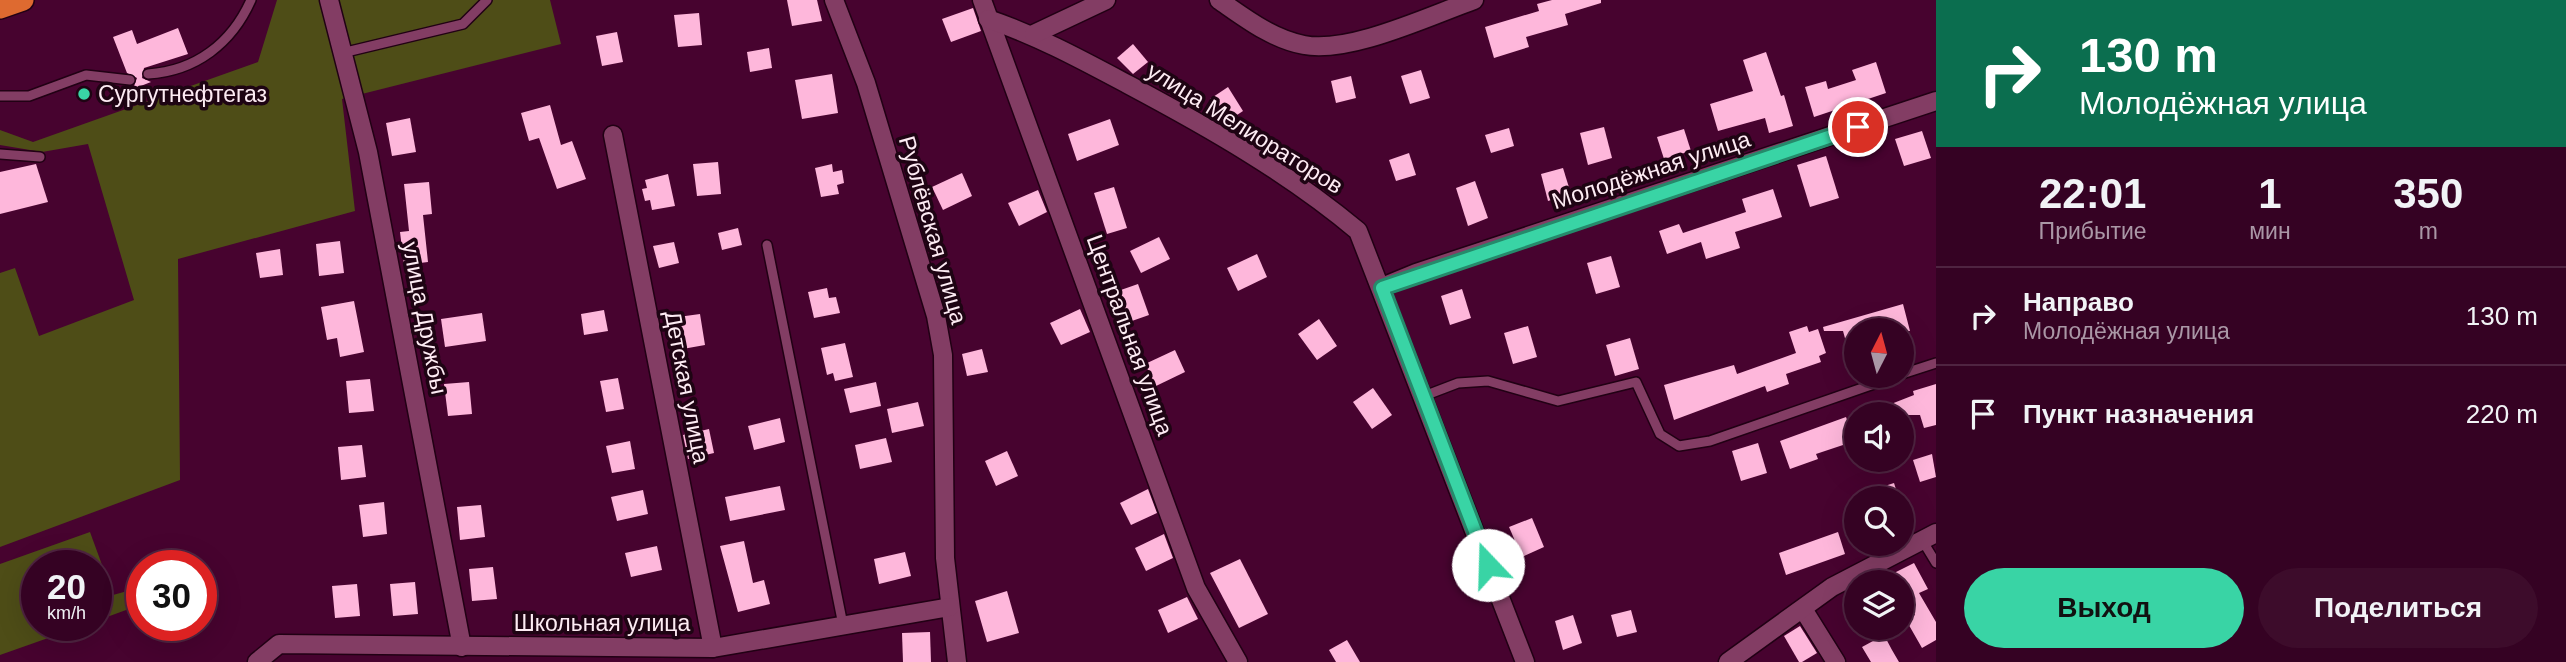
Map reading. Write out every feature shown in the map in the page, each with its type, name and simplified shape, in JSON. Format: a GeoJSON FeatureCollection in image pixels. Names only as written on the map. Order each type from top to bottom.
{"type":"FeatureCollection","features":[{"type":"Feature","properties":{"kind":"highway"},"geometry":{"type":"LineString","coordinates":[[0,8],[23,0]]}},
{"type":"Feature","properties":{"kind":"street","name":"улица Дружбы"},"geometry":{"type":"LineString","coordinates":[[329,0],[368,152],[462,647]]}},
{"type":"Feature","properties":{"kind":"street","name":"Рублёвская улица"},"geometry":{"type":"LineString","coordinates":[[834,0],[866,83],[936,316],[943,355],[944,547],[957,662]]}},
{"type":"Feature","properties":{"kind":"street","name":"Центральная улица"},"geometry":{"type":"LineString","coordinates":[[982,0],[1196,588],[1238,662]]}},
{"type":"Feature","properties":{"kind":"street"},"geometry":{"type":"LineString","coordinates":[[1034,34],[1106,0]]}},
{"type":"Feature","properties":{"kind":"street"},"geometry":{"type":"LineString","coordinates":[[1219,0],[1260,28],[1302,45],[1329,48],[1474,0]]}},
{"type":"Feature","properties":{"kind":"street","name":"улица Мелиораторов"},"geometry":{"type":"LineString","coordinates":[[988,19],[1034,34],[1183,114],[1318,198],[1358,231],[1525,662]]}},
{"type":"Feature","properties":{"kind":"street","name":"Молодёжная улица"},"geometry":{"type":"LineString","coordinates":[[1382,288],[1936,101]]}},
{"type":"Feature","properties":{"kind":"street","name":"Детская улица"},"geometry":{"type":"LineString","coordinates":[[613,135],[713,648]]}},
{"type":"Feature","properties":{"kind":"street"},"geometry":{"type":"LineString","coordinates":[[1728,662],[1832,587],[1929,537]]}},
{"type":"Feature","properties":{"kind":"street","name":"Школьная улица"},"geometry":{"type":"LineString","coordinates":[[257,662],[279,644],[713,648],[950,607]]}},
{"type":"Feature","properties":{"kind":"street"},"geometry":{"type":"LineString","coordinates":[[1803,609],[1836,662]]}},
{"type":"Feature","properties":{"kind":"lane"},"geometry":{"type":"LineString","coordinates":[[148,74],[160,73],[207,56],[226,41],[242,21],[251,0]]}},
{"type":"Feature","properties":{"kind":"lane"},"geometry":{"type":"LineString","coordinates":[[342,53],[463,24],[487,0]]}},
{"type":"Feature","properties":{"kind":"lane"},"geometry":{"type":"LineString","coordinates":[[0,96],[30,96],[86,75],[130,80]]}},
{"type":"Feature","properties":{"kind":"lane"},"geometry":{"type":"LineString","coordinates":[[0,154],[40,157]]}},
{"type":"Feature","properties":{"kind":"lane"},"geometry":{"type":"LineString","coordinates":[[767,245],[843,625]]}},
{"type":"Feature","properties":{"kind":"lane"},"geometry":{"type":"LineString","coordinates":[[1914,370],[1936,363]]}},
{"type":"Feature","properties":{"kind":"lane"},"geometry":{"type":"LineString","coordinates":[[1424,396],[1458,383],[1488,381],[1558,401],[1636,382],[1661,434],[1679,446],[1710,441],[1862,388]]}},
{"type":"Feature","properties":{"kind":"lane"},"geometry":{"type":"LineString","coordinates":[[1929,537],[1936,563]]}},
{"type":"Feature","properties":{"kind":"shaded area"},"geometry":{"type":"Polygon","coordinates":[[[277,0],[550,0],[561,44],[342,99],[355,211],[178,259],[180,480],[0,547],[0,273],[15,268],[39,336],[134,300],[88,144],[42,152],[0,145],[0,130],[33,142],[258,62],[277,0]]]}},
{"type":"Feature","properties":{"kind":"shaded area"},"geometry":{"type":"Polygon","coordinates":[[[90,532],[97,550],[39,550],[90,532]]]}},
{"type":"Feature","properties":{"kind":"shaded area"},"geometry":{"type":"Polygon","coordinates":[[[21,557],[21,641],[40,641],[0,655],[0,564],[21,557]]]}},
{"type":"Feature","properties":{"kind":"shaded area"},"geometry":{"type":"Polygon","coordinates":[[[126,591],[126,610],[112,615],[112,592],[113,595],[126,591]]]}},
{"type":"Feature","properties":{"kind":"building"},"geometry":{"type":"Polygon","coordinates":[[[787,0],[817,0],[822,21],[792,26],[787,0]]]}},
{"type":"Feature","properties":{"kind":"building"},"geometry":{"type":"Polygon","coordinates":[[[1552,0],[1601,0],[1601,3],[1565,14],[1568,25],[1526,37],[1529,47],[1494,58],[1485,27],[1539,11],[1537,4],[1552,0]]]}},
{"type":"Feature","properties":{"kind":"building"},"geometry":{"type":"Polygon","coordinates":[[[973,8],[981,31],[951,42],[942,19],[973,8]]]}},
{"type":"Feature","properties":{"kind":"building"},"geometry":{"type":"Polygon","coordinates":[[[699,13],[702,45],[678,47],[674,15],[699,13]]]}},
{"type":"Feature","properties":{"kind":"building"},"geometry":{"type":"Polygon","coordinates":[[[178,28],[188,54],[144,68],[142,78],[151,82],[133,89],[137,78],[127,73],[113,37],[132,30],[137,44],[178,28]]]}},
{"type":"Feature","properties":{"kind":"building"},"geometry":{"type":"Polygon","coordinates":[[[617,32],[623,62],[602,66],[596,36],[617,32]]]}},
{"type":"Feature","properties":{"kind":"building"},"geometry":{"type":"Polygon","coordinates":[[[1133,44],[1148,62],[1133,74],[1117,58],[1133,44]]]}},
{"type":"Feature","properties":{"kind":"building"},"geometry":{"type":"Polygon","coordinates":[[[769,48],[772,68],[750,72],[747,52],[769,48]]]}},
{"type":"Feature","properties":{"kind":"building"},"geometry":{"type":"Polygon","coordinates":[[[1766,52],[1781,96],[1784,95],[1793,126],[1769,133],[1765,118],[1718,131],[1710,104],[1753,91],[1743,60],[1766,52]]]}},
{"type":"Feature","properties":{"kind":"building"},"geometry":{"type":"Polygon","coordinates":[[[1876,62],[1886,93],[1814,117],[1805,87],[1826,81],[1828,89],[1856,80],[1852,70],[1876,62]]]}},
{"type":"Feature","properties":{"kind":"building"},"geometry":{"type":"Polygon","coordinates":[[[1421,70],[1430,98],[1410,104],[1401,76],[1421,70]]]}},
{"type":"Feature","properties":{"kind":"building"},"geometry":{"type":"Polygon","coordinates":[[[832,74],[838,113],[802,119],[795,80],[832,74]]]}},
{"type":"Feature","properties":{"kind":"building"},"geometry":{"type":"Polygon","coordinates":[[[1351,76],[1356,98],[1336,103],[1331,81],[1351,76]]]}},
{"type":"Feature","properties":{"kind":"building"},"geometry":{"type":"Polygon","coordinates":[[[1228,87],[1243,111],[1225,123],[1210,99],[1228,87]]]}},
{"type":"Feature","properties":{"kind":"building"},"geometry":{"type":"Polygon","coordinates":[[[550,105],[561,145],[572,141],[586,179],[557,189],[539,138],[529,141],[521,113],[550,105]]]}},
{"type":"Feature","properties":{"kind":"building"},"geometry":{"type":"Polygon","coordinates":[[[410,118],[416,152],[392,156],[386,123],[410,118]]]}},
{"type":"Feature","properties":{"kind":"building"},"geometry":{"type":"Polygon","coordinates":[[[1110,119],[1119,145],[1077,161],[1068,134],[1110,119]]]}},
{"type":"Feature","properties":{"kind":"building"},"geometry":{"type":"Polygon","coordinates":[[[1604,127],[1612,158],[1588,165],[1580,133],[1604,127]]]}},
{"type":"Feature","properties":{"kind":"building"},"geometry":{"type":"Polygon","coordinates":[[[1509,128],[1514,146],[1491,153],[1485,135],[1509,128]]]}},
{"type":"Feature","properties":{"kind":"building"},"geometry":{"type":"Polygon","coordinates":[[[1684,129],[1691,151],[1664,159],[1657,137],[1684,129]]]}},
{"type":"Feature","properties":{"kind":"building"},"geometry":{"type":"Polygon","coordinates":[[[1922,131],[1931,158],[1904,166],[1895,139],[1922,131]]]}},
{"type":"Feature","properties":{"kind":"building"},"geometry":{"type":"Polygon","coordinates":[[[1409,153],[1416,175],[1396,181],[1389,160],[1409,153]]]}},
{"type":"Feature","properties":{"kind":"building"},"geometry":{"type":"Polygon","coordinates":[[[1826,156],[1839,198],[1810,207],[1797,165],[1826,156]]]}},
{"type":"Feature","properties":{"kind":"building"},"geometry":{"type":"Polygon","coordinates":[[[718,162],[721,194],[697,196],[693,164],[718,162]]]}},
{"type":"Feature","properties":{"kind":"building"},"geometry":{"type":"Polygon","coordinates":[[[36,164],[48,202],[0,214],[0,172],[36,164]]]}},
{"type":"Feature","properties":{"kind":"building"},"geometry":{"type":"Polygon","coordinates":[[[832,164],[833,172],[842,170],[844,183],[837,185],[839,194],[821,197],[815,168],[832,164]]]}},
{"type":"Feature","properties":{"kind":"building"},"geometry":{"type":"Polygon","coordinates":[[[1563,168],[1571,194],[1548,201],[1541,174],[1563,168]]]}},
{"type":"Feature","properties":{"kind":"building"},"geometry":{"type":"Polygon","coordinates":[[[962,173],[972,196],[943,210],[932,187],[962,173]]]}},
{"type":"Feature","properties":{"kind":"building"},"geometry":{"type":"Polygon","coordinates":[[[668,174],[675,206],[652,210],[650,200],[645,201],[642,189],[647,188],[645,180],[668,174]]]}},
{"type":"Feature","properties":{"kind":"building"},"geometry":{"type":"Polygon","coordinates":[[[1475,181],[1488,218],[1468,226],[1456,188],[1475,181]]]}},
{"type":"Feature","properties":{"kind":"building"},"geometry":{"type":"Polygon","coordinates":[[[429,182],[432,214],[423,215],[428,262],[404,265],[400,232],[409,231],[404,184],[429,182]]]}},
{"type":"Feature","properties":{"kind":"building"},"geometry":{"type":"Polygon","coordinates":[[[1114,187],[1127,228],[1107,234],[1094,193],[1114,187]]]}},
{"type":"Feature","properties":{"kind":"building"},"geometry":{"type":"Polygon","coordinates":[[[1773,189],[1782,217],[1735,232],[1740,248],[1706,259],[1701,242],[1667,254],[1659,231],[1679,224],[1683,233],[1746,212],[1742,199],[1773,189]]]}},
{"type":"Feature","properties":{"kind":"building"},"geometry":{"type":"Polygon","coordinates":[[[1038,190],[1047,212],[1019,226],[1008,203],[1038,190]]]}},
{"type":"Feature","properties":{"kind":"building"},"geometry":{"type":"Polygon","coordinates":[[[738,228],[742,245],[722,250],[718,233],[738,228]]]}},
{"type":"Feature","properties":{"kind":"building"},"geometry":{"type":"Polygon","coordinates":[[[1159,237],[1170,259],[1141,273],[1130,251],[1159,237]]]}},
{"type":"Feature","properties":{"kind":"building"},"geometry":{"type":"Polygon","coordinates":[[[340,241],[344,273],[319,276],[316,244],[340,241]]]}},
{"type":"Feature","properties":{"kind":"building"},"geometry":{"type":"Polygon","coordinates":[[[674,242],[679,263],[659,268],[653,246],[674,242]]]}},
{"type":"Feature","properties":{"kind":"building"},"geometry":{"type":"Polygon","coordinates":[[[280,249],[283,275],[260,278],[256,253],[280,249]]]}},
{"type":"Feature","properties":{"kind":"building"},"geometry":{"type":"Polygon","coordinates":[[[1257,254],[1267,277],[1238,291],[1227,268],[1257,254]]]}},
{"type":"Feature","properties":{"kind":"building"},"geometry":{"type":"Polygon","coordinates":[[[1611,256],[1620,287],[1596,294],[1587,263],[1611,256]]]}},
{"type":"Feature","properties":{"kind":"building"},"geometry":{"type":"Polygon","coordinates":[[[1138,284],[1149,315],[1129,322],[1118,291],[1138,284]]]}},
{"type":"Feature","properties":{"kind":"building"},"geometry":{"type":"Polygon","coordinates":[[[827,288],[829,298],[836,297],[840,313],[814,318],[808,292],[827,288]]]}},
{"type":"Feature","properties":{"kind":"building"},"geometry":{"type":"Polygon","coordinates":[[[1462,289],[1471,318],[1450,325],[1441,296],[1462,289]]]}},
{"type":"Feature","properties":{"kind":"building"},"geometry":{"type":"Polygon","coordinates":[[[354,301],[364,352],[340,357],[337,338],[327,340],[321,307],[354,301]]]}},
{"type":"Feature","properties":{"kind":"building"},"geometry":{"type":"Polygon","coordinates":[[[1903,304],[1907,318],[1854,318],[1903,304]]]}},
{"type":"Feature","properties":{"kind":"building"},"geometry":{"type":"Polygon","coordinates":[[[1080,309],[1090,332],[1061,345],[1050,323],[1080,309]]]}},
{"type":"Feature","properties":{"kind":"building"},"geometry":{"type":"Polygon","coordinates":[[[604,310],[608,331],[584,335],[581,314],[604,310]]]}},
{"type":"Feature","properties":{"kind":"building"},"geometry":{"type":"Polygon","coordinates":[[[482,313],[486,341],[445,347],[441,319],[482,313]]]}},
{"type":"Feature","properties":{"kind":"building"},"geometry":{"type":"Polygon","coordinates":[[[700,314],[705,345],[677,350],[674,334],[681,333],[678,317],[700,314]]]}},
{"type":"Feature","properties":{"kind":"building"},"geometry":{"type":"Polygon","coordinates":[[[1319,319],[1337,346],[1317,360],[1298,334],[1319,319]]]}},
{"type":"Feature","properties":{"kind":"building"},"geometry":{"type":"Polygon","coordinates":[[[1844,321],[1844,335],[1843,331],[1824,331],[1823,327],[1844,321]]]}},
{"type":"Feature","properties":{"kind":"building"},"geometry":{"type":"Polygon","coordinates":[[[1528,326],[1537,357],[1513,364],[1504,333],[1528,326]]]}},
{"type":"Feature","properties":{"kind":"building"},"geometry":{"type":"Polygon","coordinates":[[[1807,326],[1809,332],[1818,329],[1826,353],[1819,356],[1821,362],[1786,374],[1789,384],[1767,392],[1765,386],[1674,420],[1664,385],[1734,365],[1737,374],[1796,353],[1789,332],[1807,326]]]}},
{"type":"Feature","properties":{"kind":"building"},"geometry":{"type":"Polygon","coordinates":[[[1630,338],[1639,369],[1615,376],[1606,345],[1630,338]]]}},
{"type":"Feature","properties":{"kind":"building"},"geometry":{"type":"Polygon","coordinates":[[[845,343],[853,377],[835,381],[833,373],[827,375],[821,348],[845,343]]]}},
{"type":"Feature","properties":{"kind":"building"},"geometry":{"type":"Polygon","coordinates":[[[982,349],[988,372],[967,376],[962,354],[982,349]]]}},
{"type":"Feature","properties":{"kind":"building"},"geometry":{"type":"Polygon","coordinates":[[[1175,350],[1185,372],[1156,386],[1145,364],[1175,350]]]}},
{"type":"Feature","properties":{"kind":"building"},"geometry":{"type":"Polygon","coordinates":[[[618,378],[624,409],[606,412],[600,381],[618,378]]]}},
{"type":"Feature","properties":{"kind":"building"},"geometry":{"type":"Polygon","coordinates":[[[370,379],[374,411],[349,413],[346,381],[370,379]]]}},
{"type":"Feature","properties":{"kind":"building"},"geometry":{"type":"Polygon","coordinates":[[[469,382],[472,414],[448,416],[444,384],[469,382]]]}},
{"type":"Feature","properties":{"kind":"building"},"geometry":{"type":"Polygon","coordinates":[[[876,382],[881,406],[850,413],[844,389],[876,382]]]}},
{"type":"Feature","properties":{"kind":"building"},"geometry":{"type":"Polygon","coordinates":[[[1936,384],[1936,425],[1924,428],[1920,415],[1914,415],[1914,402],[1896,402],[1914,395],[1913,391],[1936,384]]]}},
{"type":"Feature","properties":{"kind":"building"},"geometry":{"type":"Polygon","coordinates":[[[1373,388],[1392,415],[1372,429],[1353,402],[1373,388]]]}},
{"type":"Feature","properties":{"kind":"building"},"geometry":{"type":"Polygon","coordinates":[[[918,402],[924,426],[892,433],[887,409],[918,402]]]}},
{"type":"Feature","properties":{"kind":"building"},"geometry":{"type":"Polygon","coordinates":[[[780,418],[785,442],[754,450],[748,426],[780,418]]]}},
{"type":"Feature","properties":{"kind":"building"},"geometry":{"type":"Polygon","coordinates":[[[1844,418],[1844,445],[1816,454],[1818,459],[1790,469],[1780,441],[1844,418]]]}},
{"type":"Feature","properties":{"kind":"building"},"geometry":{"type":"Polygon","coordinates":[[[709,429],[714,453],[688,459],[683,435],[709,429]]]}},
{"type":"Feature","properties":{"kind":"building"},"geometry":{"type":"Polygon","coordinates":[[[886,438],[892,462],[860,469],[855,445],[886,438]]]}},
{"type":"Feature","properties":{"kind":"building"},"geometry":{"type":"Polygon","coordinates":[[[630,441],[635,469],[612,473],[606,446],[630,441]]]}},
{"type":"Feature","properties":{"kind":"building"},"geometry":{"type":"Polygon","coordinates":[[[1758,443],[1767,473],[1741,481],[1732,451],[1758,443]]]}},
{"type":"Feature","properties":{"kind":"building"},"geometry":{"type":"Polygon","coordinates":[[[362,445],[366,477],[341,480],[338,447],[362,445]]]}},
{"type":"Feature","properties":{"kind":"building"},"geometry":{"type":"Polygon","coordinates":[[[1007,451],[1018,476],[996,486],[985,461],[1007,451]]]}},
{"type":"Feature","properties":{"kind":"building"},"geometry":{"type":"Polygon","coordinates":[[[1932,454],[1936,477],[1920,482],[1914,460],[1932,454]]]}},
{"type":"Feature","properties":{"kind":"building"},"geometry":{"type":"Polygon","coordinates":[[[780,486],[785,510],[730,521],[725,497],[780,486]]]}},
{"type":"Feature","properties":{"kind":"building"},"geometry":{"type":"Polygon","coordinates":[[[1148,489],[1157,513],[1131,525],[1120,503],[1148,489]]]}},
{"type":"Feature","properties":{"kind":"building"},"geometry":{"type":"Polygon","coordinates":[[[643,490],[648,514],[617,521],[611,497],[643,490]]]}},
{"type":"Feature","properties":{"kind":"building"},"geometry":{"type":"Polygon","coordinates":[[[384,502],[387,534],[363,537],[359,505],[384,502]]]}},
{"type":"Feature","properties":{"kind":"building"},"geometry":{"type":"Polygon","coordinates":[[[481,505],[485,537],[460,540],[457,507],[481,505]]]}},
{"type":"Feature","properties":{"kind":"building"},"geometry":{"type":"Polygon","coordinates":[[[1532,518],[1544,547],[1522,557],[1509,527],[1532,518]]]}},
{"type":"Feature","properties":{"kind":"building"},"geometry":{"type":"Polygon","coordinates":[[[1838,532],[1844,551],[1844,554],[1786,575],[1779,553],[1838,532]]]}},
{"type":"Feature","properties":{"kind":"building"},"geometry":{"type":"Polygon","coordinates":[[[1164,534],[1173,558],[1146,571],[1135,548],[1164,534]]]}},
{"type":"Feature","properties":{"kind":"building"},"geometry":{"type":"Polygon","coordinates":[[[744,541],[753,583],[764,580],[770,604],[738,612],[720,546],[744,541]]]}},
{"type":"Feature","properties":{"kind":"building"},"geometry":{"type":"Polygon","coordinates":[[[657,546],[662,570],[631,577],[625,553],[657,546]]]}},
{"type":"Feature","properties":{"kind":"building"},"geometry":{"type":"Polygon","coordinates":[[[905,552],[911,576],[879,584],[874,559],[905,552]]]}},
{"type":"Feature","properties":{"kind":"building"},"geometry":{"type":"Polygon","coordinates":[[[1240,559],[1268,614],[1239,628],[1210,573],[1240,559]]]}},
{"type":"Feature","properties":{"kind":"building"},"geometry":{"type":"Polygon","coordinates":[[[1914,563],[1928,589],[1919,593],[1936,622],[1936,640],[1922,648],[1914,634],[1914,570],[1900,570],[1914,563]]]}},
{"type":"Feature","properties":{"kind":"building"},"geometry":{"type":"Polygon","coordinates":[[[493,567],[497,599],[472,601],[469,569],[493,567]]]}},
{"type":"Feature","properties":{"kind":"building"},"geometry":{"type":"Polygon","coordinates":[[[415,582],[418,614],[393,616],[390,584],[415,582]]]}},
{"type":"Feature","properties":{"kind":"building"},"geometry":{"type":"Polygon","coordinates":[[[357,584],[360,616],[335,618],[332,586],[357,584]]]}},
{"type":"Feature","properties":{"kind":"building"},"geometry":{"type":"Polygon","coordinates":[[[1007,591],[1019,633],[987,642],[975,601],[1007,591]]]}},
{"type":"Feature","properties":{"kind":"building"},"geometry":{"type":"Polygon","coordinates":[[[1187,597],[1198,619],[1168,633],[1158,610],[1187,597]]]}},
{"type":"Feature","properties":{"kind":"building"},"geometry":{"type":"Polygon","coordinates":[[[1631,610],[1637,632],[1617,637],[1611,615],[1631,610]]]}},
{"type":"Feature","properties":{"kind":"building"},"geometry":{"type":"Polygon","coordinates":[[[1573,615],[1582,643],[1563,650],[1555,621],[1573,615]]]}},
{"type":"Feature","properties":{"kind":"building"},"geometry":{"type":"Polygon","coordinates":[[[1800,626],[1817,653],[1802,662],[1799,662],[1784,636],[1800,626]]]}},
{"type":"Feature","properties":{"kind":"building"},"geometry":{"type":"Polygon","coordinates":[[[930,632],[931,662],[903,662],[902,633],[930,632]]]}},
{"type":"Feature","properties":{"kind":"building"},"geometry":{"type":"Polygon","coordinates":[[[1347,640],[1360,662],[1336,662],[1329,650],[1347,640]]]}},
{"type":"Feature","properties":{"kind":"building"},"geometry":{"type":"Polygon","coordinates":[[[1875,640],[1887,640],[1899,662],[1871,662],[1862,647],[1875,640]]]}},
{"type":"Feature","properties":{"kind":"place","name":"Сургутнефтегаз"},"geometry":{"type":"Point","coordinates":[84,94]}},
{"type":"Feature","properties":{"kind":"route"},"geometry":{"type":"LineString","coordinates":[[1488,565],[1382,288],[1416,274],[1858,127]]}}]}
